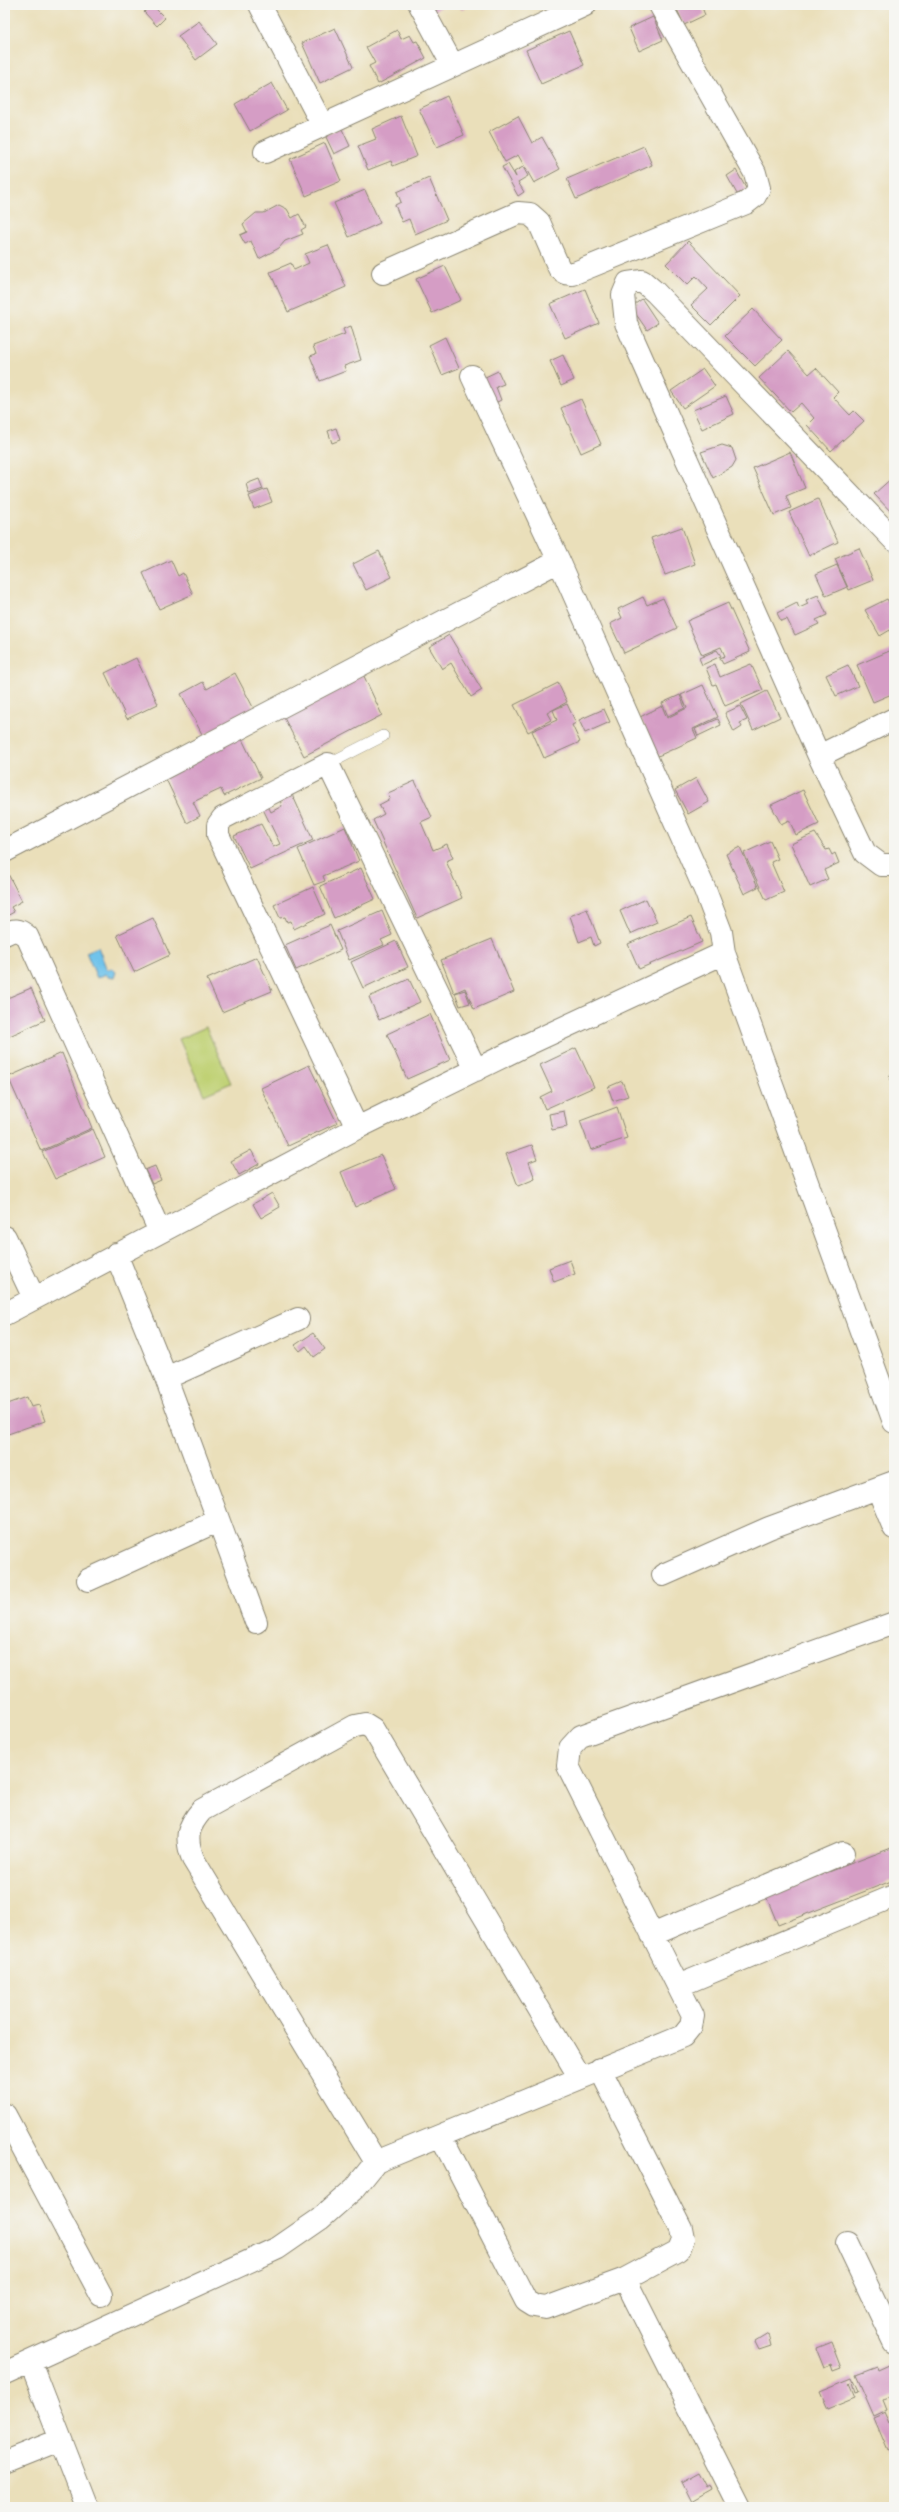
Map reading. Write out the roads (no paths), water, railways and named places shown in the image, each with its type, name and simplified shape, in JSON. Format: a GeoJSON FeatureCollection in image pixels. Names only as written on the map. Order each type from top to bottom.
{"type":"FeatureCollection","features":[{"type":"Feature","properties":{"kind":"street"},"geometry":{"type":"LineString","coordinates":[[260,5],[322,124]]}},
{"type":"Feature","properties":{"kind":"street"},"geometry":{"type":"LineString","coordinates":[[420,5],[452,64]]}},
{"type":"Feature","properties":{"kind":"street"},"geometry":{"type":"LineString","coordinates":[[264,152],[452,64],[585,5]]}},
{"type":"Feature","properties":{"kind":"street"},"geometry":{"type":"LineString","coordinates":[[382,273],[518,213],[530,214],[539,222],[559,268],[565,273],[572,274],[746,203],[755,196],[759,188],[755,173],[660,5]]}},
{"type":"Feature","properties":{"kind":"street"},"geometry":{"type":"LineString","coordinates":[[894,540],[655,292],[642,281],[628,283],[623,295],[626,323],[819,756],[865,853],[882,865],[894,865]]}},
{"type":"Feature","properties":{"kind":"street"},"geometry":{"type":"LineString","coordinates":[[472,376],[559,561],[705,890],[721,932],[724,953],[894,1422]]}},
{"type":"Feature","properties":{"kind":"street"},"geometry":{"type":"LineString","coordinates":[[5,851],[559,561]]}},
{"type":"Feature","properties":{"kind":"street"},"geometry":{"type":"LineString","coordinates":[[819,756],[894,719]]}},
{"type":"Feature","properties":{"kind":"street"},"geometry":{"type":"LineString","coordinates":[[357,1128],[218,835],[218,825],[223,818],[328,764],[476,1070]]}},
{"type":"Feature","properties":{"kind":"street"},"geometry":{"type":"LineString","coordinates":[[5,934],[12,930],[20,930],[27,936],[160,1232]]}},
{"type":"Feature","properties":{"kind":"street"},"geometry":{"type":"LineString","coordinates":[[5,1314],[357,1128],[724,953]]}},
{"type":"Feature","properties":{"kind":"street"},"geometry":{"type":"LineString","coordinates":[[5,1237],[34,1298]]}},
{"type":"Feature","properties":{"kind":"street"},"geometry":{"type":"LineString","coordinates":[[116,1254],[166,1378],[217,1521],[256,1622]]}},
{"type":"Feature","properties":{"kind":"street"},"geometry":{"type":"LineString","coordinates":[[166,1378],[298,1319]]}},
{"type":"Feature","properties":{"kind":"street"},"geometry":{"type":"LineString","coordinates":[[663,1575],[769,1528],[886,1486],[894,1528]]}},
{"type":"Feature","properties":{"kind":"street"},"geometry":{"type":"LineString","coordinates":[[88,1580],[217,1521]]}},
{"type":"Feature","properties":{"kind":"street"},"geometry":{"type":"LineString","coordinates":[[5,2373],[278,2248],[332,2209],[356,2188],[376,2162],[683,2036],[691,2026],[692,2016],[568,1766],[570,1748],[580,1736],[894,1623]]}},
{"type":"Feature","properties":{"kind":"street"},"geometry":{"type":"LineString","coordinates":[[376,2162],[193,1859],[187,1844],[191,1822],[202,1810],[355,1726],[365,1724],[373,1729],[580,2078]]}},
{"type":"Feature","properties":{"kind":"street"},"geometry":{"type":"LineString","coordinates":[[652,1935],[843,1853]]}},
{"type":"Feature","properties":{"kind":"street"},"geometry":{"type":"LineString","coordinates":[[678,1986],[894,1896]]}},
{"type":"Feature","properties":{"kind":"street"},"geometry":{"type":"LineString","coordinates":[[442,2136],[526,2301],[534,2306],[546,2308],[625,2279],[679,2250],[683,2239],[681,2229],[600,2069]]}},
{"type":"Feature","properties":{"kind":"street"},"geometry":{"type":"LineString","coordinates":[[5,2115],[101,2295]]}},
{"type":"Feature","properties":{"kind":"street"},"geometry":{"type":"LineString","coordinates":[[847,2243],[894,2342]]}},
{"type":"Feature","properties":{"kind":"street"},"geometry":{"type":"LineString","coordinates":[[625,2279],[740,2507]]}},
{"type":"Feature","properties":{"kind":"street"},"geometry":{"type":"LineString","coordinates":[[35,2373],[87,2507]]}},
{"type":"Feature","properties":{"kind":"street"},"geometry":{"type":"LineString","coordinates":[[5,2462],[60,2440]]}},
{"type":"Feature","properties":{"kind":"lane"},"geometry":{"type":"LineString","coordinates":[[328,764],[383,736]]}},
{"type":"Feature","properties":{"kind":"water"},"geometry":{"type":"Polygon","coordinates":[[[98,947],[107,970],[111,968],[116,972],[114,978],[108,977],[106,974],[97,978],[86,952],[98,947]]]}}]}
